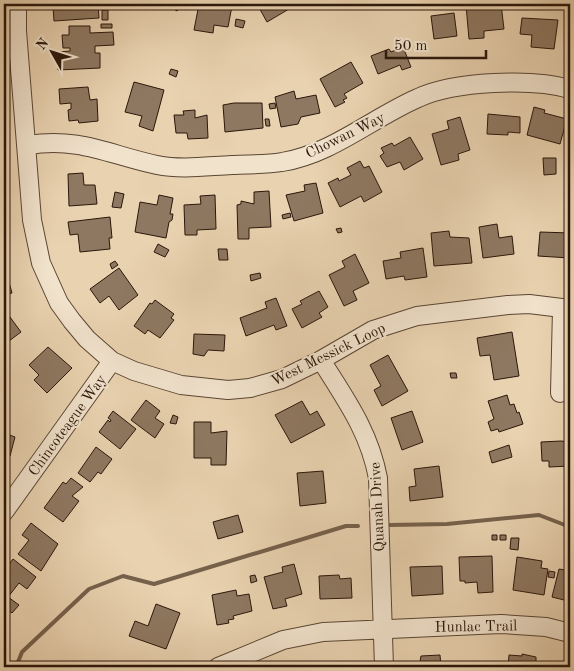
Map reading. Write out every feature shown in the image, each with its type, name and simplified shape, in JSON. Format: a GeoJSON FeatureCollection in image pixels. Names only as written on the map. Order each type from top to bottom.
{"type":"FeatureCollection","features":[{"type":"Feature","properties":{"kind":"street","name":"West Messick Loop"},"geometry":{"type":"LineString","coordinates":[[17,4],[10,31],[28,144],[34,235],[49,283],[72,321],[112,361],[134,371],[181,385],[228,390],[261,386],[321,360],[373,330],[418,316],[529,304],[566,309]]}},
{"type":"Feature","properties":{"kind":"street","name":"Chowan Way"},"geometry":{"type":"LineString","coordinates":[[28,144],[80,144],[174,168],[281,162],[309,155],[327,147],[419,97],[479,83],[555,84],[570,89]]}},
{"type":"Feature","properties":{"kind":"street"},"geometry":{"type":"LineString","coordinates":[[560,393],[566,309]]}},
{"type":"Feature","properties":{"kind":"street","name":"Quanah Drive"},"geometry":{"type":"LineString","coordinates":[[321,360],[363,427],[373,452],[378,478],[384,667]]}},
{"type":"Feature","properties":{"kind":"street","name":"Chincoteague Way"},"geometry":{"type":"LineString","coordinates":[[4,512],[112,361]]}},
{"type":"Feature","properties":{"kind":"street","name":"Hunlac Trail"},"geometry":{"type":"LineString","coordinates":[[218,667],[282,640],[302,635],[382,628],[524,625],[570,633]]}},
{"type":"Feature","properties":{"kind":"building"},"geometry":{"type":"Polygon","coordinates":[[[64,4],[98,4],[99,18],[54,21],[53,7],[65,6],[64,4]]]}},
{"type":"Feature","properties":{"kind":"building"},"geometry":{"type":"Polygon","coordinates":[[[174,4],[180,6],[177,11],[172,8],[174,4]]]}},
{"type":"Feature","properties":{"kind":"building"},"geometry":{"type":"Polygon","coordinates":[[[199,4],[232,6],[228,27],[214,25],[213,33],[194,30],[199,4]]]}},
{"type":"Feature","properties":{"kind":"building"},"geometry":{"type":"Polygon","coordinates":[[[257,4],[293,4],[294,6],[267,22],[257,4]]]}},
{"type":"Feature","properties":{"kind":"building"},"geometry":{"type":"Polygon","coordinates":[[[501,4],[504,29],[484,31],[484,38],[469,39],[466,5],[501,4]]]}},
{"type":"Feature","properties":{"kind":"building"},"geometry":{"type":"Polygon","coordinates":[[[102,10],[108,10],[108,20],[102,20],[102,10]]]}},
{"type":"Feature","properties":{"kind":"building"},"geometry":{"type":"Polygon","coordinates":[[[454,13],[457,36],[434,39],[431,16],[454,13]]]}},
{"type":"Feature","properties":{"kind":"building"},"geometry":{"type":"Polygon","coordinates":[[[522,18],[558,20],[554,49],[531,47],[532,35],[520,34],[522,18]]]}},
{"type":"Feature","properties":{"kind":"building"},"geometry":{"type":"Polygon","coordinates":[[[236,19],[245,21],[243,28],[235,26],[236,19]]]}},
{"type":"Feature","properties":{"kind":"building"},"geometry":{"type":"Polygon","coordinates":[[[101,24],[112,24],[112,28],[101,28],[101,24]]]}},
{"type":"Feature","properties":{"kind":"building"},"geometry":{"type":"Polygon","coordinates":[[[69,26],[90,26],[90,33],[113,32],[114,45],[95,46],[95,53],[100,53],[100,68],[58,70],[57,52],[70,51],[70,48],[63,48],[62,35],[69,35],[69,26]]]}},
{"type":"Feature","properties":{"kind":"building"},"geometry":{"type":"Polygon","coordinates":[[[566,29],[570,30],[570,35],[565,34],[566,29]]]}},
{"type":"Feature","properties":{"kind":"building"},"geometry":{"type":"Polygon","coordinates":[[[403,47],[411,67],[402,70],[400,65],[378,74],[371,56],[389,49],[391,52],[403,47]]]}},
{"type":"Feature","properties":{"kind":"building"},"geometry":{"type":"Polygon","coordinates":[[[351,62],[363,83],[344,94],[347,98],[343,100],[345,102],[335,107],[320,79],[351,62]]]}},
{"type":"Feature","properties":{"kind":"building"},"geometry":{"type":"Polygon","coordinates":[[[171,69],[178,71],[176,77],[169,74],[171,69]]]}},
{"type":"Feature","properties":{"kind":"building"},"geometry":{"type":"Polygon","coordinates":[[[134,82],[164,90],[153,131],[139,126],[142,116],[125,112],[134,82]]]}},
{"type":"Feature","properties":{"kind":"building"},"geometry":{"type":"Polygon","coordinates":[[[88,87],[90,100],[97,99],[98,121],[79,123],[78,120],[69,121],[68,110],[71,109],[71,103],[60,104],[59,89],[88,87]]]}},
{"type":"Feature","properties":{"kind":"building"},"geometry":{"type":"Polygon","coordinates":[[[294,91],[296,99],[316,95],[320,113],[301,117],[298,124],[281,127],[275,97],[294,91]]]}},
{"type":"Feature","properties":{"kind":"building"},"geometry":{"type":"Polygon","coordinates":[[[262,103],[263,128],[225,132],[223,105],[262,103]]]}},
{"type":"Feature","properties":{"kind":"building"},"geometry":{"type":"Polygon","coordinates":[[[275,103],[276,108],[270,109],[269,104],[275,103]]]}},
{"type":"Feature","properties":{"kind":"building"},"geometry":{"type":"Polygon","coordinates":[[[534,107],[545,110],[544,113],[567,119],[560,144],[527,135],[534,107]]]}},
{"type":"Feature","properties":{"kind":"building"},"geometry":{"type":"Polygon","coordinates":[[[195,110],[195,118],[207,115],[208,138],[188,139],[187,133],[176,133],[174,115],[184,115],[183,111],[195,110]]]}},
{"type":"Feature","properties":{"kind":"building"},"geometry":{"type":"Polygon","coordinates":[[[488,114],[520,117],[520,133],[508,132],[508,135],[487,134],[488,114]]]}},
{"type":"Feature","properties":{"kind":"building"},"geometry":{"type":"Polygon","coordinates":[[[460,117],[470,150],[458,154],[459,160],[441,165],[432,134],[449,129],[447,121],[460,117]]]}},
{"type":"Feature","properties":{"kind":"building"},"geometry":{"type":"Polygon","coordinates":[[[265,119],[269,119],[270,126],[266,126],[265,119]]]}},
{"type":"Feature","properties":{"kind":"building"},"geometry":{"type":"Polygon","coordinates":[[[410,137],[423,159],[404,170],[400,162],[387,167],[380,156],[384,153],[381,148],[392,143],[394,146],[410,137]]]}},
{"type":"Feature","properties":{"kind":"building"},"geometry":{"type":"Polygon","coordinates":[[[543,158],[556,158],[556,174],[544,175],[543,158]]]}},
{"type":"Feature","properties":{"kind":"building"},"geometry":{"type":"Polygon","coordinates":[[[360,161],[364,168],[369,166],[382,192],[364,202],[361,196],[340,207],[328,183],[338,178],[339,181],[351,175],[347,168],[360,161]]]}},
{"type":"Feature","properties":{"kind":"building"},"geometry":{"type":"Polygon","coordinates":[[[83,173],[84,185],[95,185],[97,204],[69,206],[68,174],[83,173]]]}},
{"type":"Feature","properties":{"kind":"building"},"geometry":{"type":"Polygon","coordinates":[[[316,183],[323,213],[294,221],[286,195],[305,191],[304,185],[316,183]]]}},
{"type":"Feature","properties":{"kind":"building"},"geometry":{"type":"Polygon","coordinates":[[[269,191],[271,227],[249,228],[249,239],[238,239],[237,205],[241,204],[241,201],[254,204],[254,192],[269,191]]]}},
{"type":"Feature","properties":{"kind":"building"},"geometry":{"type":"Polygon","coordinates":[[[115,192],[124,194],[121,208],[112,207],[115,192]]]}},
{"type":"Feature","properties":{"kind":"building"},"geometry":{"type":"Polygon","coordinates":[[[159,195],[173,198],[170,214],[173,214],[172,220],[169,222],[166,238],[135,232],[140,202],[157,205],[159,195]]]}},
{"type":"Feature","properties":{"kind":"building"},"geometry":{"type":"Polygon","coordinates":[[[215,195],[216,229],[197,230],[197,235],[185,235],[184,205],[201,204],[200,196],[215,195]]]}},
{"type":"Feature","properties":{"kind":"building"},"geometry":{"type":"Polygon","coordinates":[[[290,213],[291,217],[283,219],[282,215],[290,213]]]}},
{"type":"Feature","properties":{"kind":"building"},"geometry":{"type":"Polygon","coordinates":[[[110,217],[112,238],[109,238],[110,249],[80,252],[78,234],[70,235],[68,222],[110,217]]]}},
{"type":"Feature","properties":{"kind":"building"},"geometry":{"type":"Polygon","coordinates":[[[497,224],[499,238],[512,236],[514,254],[483,258],[479,227],[497,224]]]}},
{"type":"Feature","properties":{"kind":"building"},"geometry":{"type":"Polygon","coordinates":[[[341,228],[342,232],[338,233],[336,229],[341,228]]]}},
{"type":"Feature","properties":{"kind":"building"},"geometry":{"type":"Polygon","coordinates":[[[449,231],[450,237],[469,238],[472,263],[434,266],[431,233],[449,231]]]}},
{"type":"Feature","properties":{"kind":"building"},"geometry":{"type":"Polygon","coordinates":[[[540,232],[570,233],[570,258],[538,256],[540,232]]]}},
{"type":"Feature","properties":{"kind":"building"},"geometry":{"type":"Polygon","coordinates":[[[158,244],[169,250],[165,257],[154,252],[158,244]]]}},
{"type":"Feature","properties":{"kind":"building"},"geometry":{"type":"Polygon","coordinates":[[[423,248],[427,277],[405,280],[404,276],[386,279],[383,261],[401,258],[400,252],[423,248]]]}},
{"type":"Feature","properties":{"kind":"building"},"geometry":{"type":"Polygon","coordinates":[[[218,249],[227,249],[228,260],[219,260],[218,249]]]}},
{"type":"Feature","properties":{"kind":"building"},"geometry":{"type":"Polygon","coordinates":[[[355,254],[369,283],[353,291],[357,300],[344,306],[329,275],[345,267],[342,261],[355,254]]]}},
{"type":"Feature","properties":{"kind":"building"},"geometry":{"type":"Polygon","coordinates":[[[115,261],[118,265],[112,269],[110,264],[115,261]]]}},
{"type":"Feature","properties":{"kind":"building"},"geometry":{"type":"Polygon","coordinates":[[[119,268],[138,295],[119,310],[109,296],[100,303],[90,289],[119,268]]]}},
{"type":"Feature","properties":{"kind":"building"},"geometry":{"type":"Polygon","coordinates":[[[4,269],[12,293],[4,295],[4,269]]]}},
{"type":"Feature","properties":{"kind":"building"},"geometry":{"type":"Polygon","coordinates":[[[260,273],[261,278],[251,281],[250,275],[260,273]]]}},
{"type":"Feature","properties":{"kind":"building"},"geometry":{"type":"Polygon","coordinates":[[[319,291],[328,307],[319,313],[322,317],[302,328],[292,309],[302,304],[300,301],[319,291]]]}},
{"type":"Feature","properties":{"kind":"building"},"geometry":{"type":"Polygon","coordinates":[[[276,298],[287,326],[276,330],[274,325],[246,336],[240,318],[267,308],[265,302],[276,298]]]}},
{"type":"Feature","properties":{"kind":"building"},"geometry":{"type":"Polygon","coordinates":[[[155,300],[174,314],[171,318],[174,320],[160,338],[148,330],[145,334],[134,326],[150,303],[152,304],[155,300]]]}},
{"type":"Feature","properties":{"kind":"building"},"geometry":{"type":"Polygon","coordinates":[[[7,313],[21,332],[5,344],[4,314],[7,313]]]}},
{"type":"Feature","properties":{"kind":"building"},"geometry":{"type":"Polygon","coordinates":[[[512,332],[519,376],[494,380],[490,355],[480,356],[477,338],[512,332]]]}},
{"type":"Feature","properties":{"kind":"building"},"geometry":{"type":"Polygon","coordinates":[[[194,334],[225,335],[224,351],[208,350],[204,356],[193,354],[194,334]]]}},
{"type":"Feature","properties":{"kind":"building"},"geometry":{"type":"Polygon","coordinates":[[[48,347],[72,368],[47,393],[34,380],[39,375],[29,365],[48,347]]]}},
{"type":"Feature","properties":{"kind":"building"},"geometry":{"type":"Polygon","coordinates":[[[388,355],[408,391],[382,406],[374,390],[381,386],[370,365],[388,355]]]}},
{"type":"Feature","properties":{"kind":"building"},"geometry":{"type":"Polygon","coordinates":[[[450,373],[456,373],[457,378],[451,378],[450,373]]]}},
{"type":"Feature","properties":{"kind":"building"},"geometry":{"type":"Polygon","coordinates":[[[507,395],[510,405],[514,404],[517,413],[519,412],[523,424],[499,432],[498,429],[491,431],[488,422],[494,419],[488,401],[507,395]]]}},
{"type":"Feature","properties":{"kind":"building"},"geometry":{"type":"Polygon","coordinates":[[[146,400],[160,411],[155,418],[164,424],[155,438],[131,420],[146,400]]]}},
{"type":"Feature","properties":{"kind":"building"},"geometry":{"type":"Polygon","coordinates":[[[302,401],[310,415],[317,411],[325,425],[291,443],[275,415],[302,401]]]}},
{"type":"Feature","properties":{"kind":"building"},"geometry":{"type":"Polygon","coordinates":[[[113,411],[136,429],[120,449],[99,432],[108,420],[110,422],[111,420],[108,418],[113,411]]]}},
{"type":"Feature","properties":{"kind":"building"},"geometry":{"type":"Polygon","coordinates":[[[412,411],[423,442],[402,450],[391,418],[412,411]]]}},
{"type":"Feature","properties":{"kind":"building"},"geometry":{"type":"Polygon","coordinates":[[[173,415],[178,417],[176,424],[170,423],[173,415]]]}},
{"type":"Feature","properties":{"kind":"building"},"geometry":{"type":"Polygon","coordinates":[[[194,422],[211,422],[211,433],[227,431],[226,465],[211,465],[211,458],[194,458],[194,422]]]}},
{"type":"Feature","properties":{"kind":"building"},"geometry":{"type":"Polygon","coordinates":[[[4,433],[15,437],[10,456],[6,455],[4,463],[4,433]]]}},
{"type":"Feature","properties":{"kind":"building"},"geometry":{"type":"Polygon","coordinates":[[[541,442],[570,442],[570,466],[549,467],[549,461],[542,461],[541,442]]]}},
{"type":"Feature","properties":{"kind":"building"},"geometry":{"type":"Polygon","coordinates":[[[509,445],[512,457],[492,463],[489,452],[509,445]]]}},
{"type":"Feature","properties":{"kind":"building"},"geometry":{"type":"Polygon","coordinates":[[[96,447],[112,459],[101,474],[98,472],[90,482],[78,473],[96,447]]]}},
{"type":"Feature","properties":{"kind":"building"},"geometry":{"type":"Polygon","coordinates":[[[439,466],[443,497],[410,501],[409,487],[416,486],[414,469],[439,466]]]}},
{"type":"Feature","properties":{"kind":"building"},"geometry":{"type":"Polygon","coordinates":[[[323,471],[326,503],[300,506],[297,473],[323,471]]]}},
{"type":"Feature","properties":{"kind":"building"},"geometry":{"type":"Polygon","coordinates":[[[71,478],[83,487],[72,496],[79,501],[63,522],[44,508],[63,482],[66,484],[71,478]]]}},
{"type":"Feature","properties":{"kind":"building"},"geometry":{"type":"Polygon","coordinates":[[[238,515],[243,532],[218,539],[213,522],[238,515]]]}},
{"type":"Feature","properties":{"kind":"building"},"geometry":{"type":"Polygon","coordinates":[[[31,523],[58,544],[41,571],[18,554],[29,540],[22,535],[31,523]]]}},
{"type":"Feature","properties":{"kind":"building"},"geometry":{"type":"Polygon","coordinates":[[[492,535],[497,535],[497,540],[492,540],[492,535]]]}},
{"type":"Feature","properties":{"kind":"building"},"geometry":{"type":"Polygon","coordinates":[[[500,535],[506,535],[506,540],[500,540],[500,535]]]}},
{"type":"Feature","properties":{"kind":"building"},"geometry":{"type":"Polygon","coordinates":[[[511,538],[519,538],[518,550],[510,549],[511,538]]]}},
{"type":"Feature","properties":{"kind":"building"},"geometry":{"type":"Polygon","coordinates":[[[492,556],[493,592],[478,593],[477,582],[465,583],[465,581],[460,581],[459,557],[492,556]]]}},
{"type":"Feature","properties":{"kind":"building"},"geometry":{"type":"Polygon","coordinates":[[[517,557],[542,561],[541,568],[548,569],[544,595],[513,590],[517,557]]]}},
{"type":"Feature","properties":{"kind":"building"},"geometry":{"type":"Polygon","coordinates":[[[13,559],[36,577],[27,589],[19,583],[8,597],[19,605],[12,613],[4,607],[4,571],[13,559]]]}},
{"type":"Feature","properties":{"kind":"building"},"geometry":{"type":"Polygon","coordinates":[[[294,564],[302,594],[285,599],[287,606],[273,609],[264,577],[283,572],[282,567],[294,564]]]}},
{"type":"Feature","properties":{"kind":"building"},"geometry":{"type":"Polygon","coordinates":[[[442,566],[443,594],[412,596],[410,567],[442,566]]]}},
{"type":"Feature","properties":{"kind":"building"},"geometry":{"type":"Polygon","coordinates":[[[559,569],[570,571],[570,594],[568,601],[552,597],[559,569]]]}},
{"type":"Feature","properties":{"kind":"building"},"geometry":{"type":"Polygon","coordinates":[[[549,571],[555,572],[554,578],[548,577],[549,571]]]}},
{"type":"Feature","properties":{"kind":"building"},"geometry":{"type":"Polygon","coordinates":[[[255,575],[257,581],[251,583],[250,576],[255,575]]]}},
{"type":"Feature","properties":{"kind":"building"},"geometry":{"type":"Polygon","coordinates":[[[339,575],[340,579],[351,578],[352,598],[320,599],[319,576],[339,575]]]}},
{"type":"Feature","properties":{"kind":"building"},"geometry":{"type":"Polygon","coordinates":[[[236,590],[237,596],[249,594],[252,611],[233,616],[234,619],[228,620],[229,623],[217,625],[212,595],[236,590]]]}},
{"type":"Feature","properties":{"kind":"building"},"geometry":{"type":"Polygon","coordinates":[[[156,604],[180,613],[166,649],[129,636],[135,621],[148,626],[156,604]]]}},
{"type":"Feature","properties":{"kind":"building"},"geometry":{"type":"Polygon","coordinates":[[[522,654],[536,657],[536,665],[543,665],[542,667],[508,667],[509,655],[522,656],[522,654]]]}},
{"type":"Feature","properties":{"kind":"building"},"geometry":{"type":"Polygon","coordinates":[[[440,655],[441,667],[419,667],[421,656],[440,655]]]}},
{"type":"Feature","properties":{"kind":"building"},"geometry":{"type":"Polygon","coordinates":[[[323,662],[325,667],[308,666],[323,662]]]}},
{"type":"Feature","properties":{"kind":"waterway"},"geometry":{"type":"LineString","coordinates":[[390,525],[447,524],[539,515],[570,527]]}},
{"type":"Feature","properties":{"kind":"waterway"},"geometry":{"type":"LineString","coordinates":[[16,667],[22,652],[89,589],[123,576],[154,584],[346,526],[358,526]]}}]}
